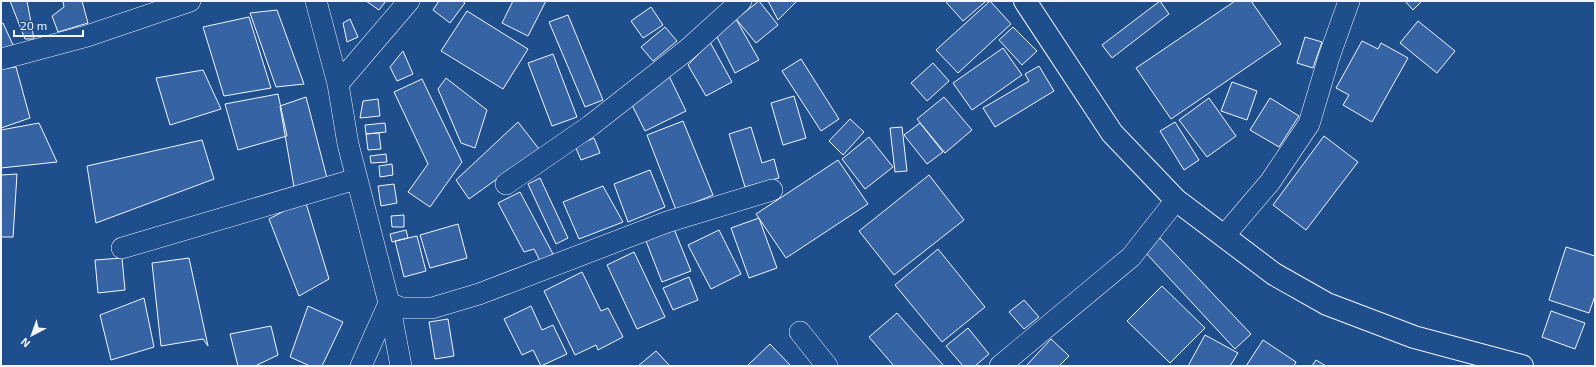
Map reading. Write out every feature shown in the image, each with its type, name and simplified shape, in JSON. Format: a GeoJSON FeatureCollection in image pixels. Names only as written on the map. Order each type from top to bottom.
{"type":"FeatureCollection","features":[{"type":"Feature","properties":{"kind":"street"},"geometry":{"type":"LineString","coordinates":[[1,59],[87,36],[190,1]]}},
{"type":"Feature","properties":{"kind":"street"},"geometry":{"type":"LineString","coordinates":[[316,1],[338,84],[348,144],[389,303],[401,366]]}},
{"type":"Feature","properties":{"kind":"street"},"geometry":{"type":"LineString","coordinates":[[338,84],[409,1]]}},
{"type":"Feature","properties":{"kind":"street"},"geometry":{"type":"LineString","coordinates":[[506,184],[590,126],[688,50],[741,1]]}},
{"type":"Feature","properties":{"kind":"street"},"geometry":{"type":"LineString","coordinates":[[1025,1],[1112,133],[1176,200],[1274,274],[1327,304],[1414,338],[1522,366]]}},
{"type":"Feature","properties":{"kind":"street"},"geometry":{"type":"LineString","coordinates":[[1224,236],[1270,182],[1310,124],[1329,57],[1349,1]]}},
{"type":"Feature","properties":{"kind":"street"},"geometry":{"type":"LineString","coordinates":[[122,248],[356,179]]}},
{"type":"Feature","properties":{"kind":"street"},"geometry":{"type":"LineString","coordinates":[[389,303],[401,308],[432,308],[479,294],[667,222],[772,190]]}},
{"type":"Feature","properties":{"kind":"street"},"geometry":{"type":"LineString","coordinates":[[1000,366],[1131,258],[1176,200]]}},
{"type":"Feature","properties":{"kind":"street"},"geometry":{"type":"LineString","coordinates":[[361,366],[389,303]]}},
{"type":"Feature","properties":{"kind":"street"},"geometry":{"type":"LineString","coordinates":[[800,332],[827,366]]}},
{"type":"Feature","properties":{"kind":"building"},"geometry":{"type":"Polygon","coordinates":[[[10,1],[27,1],[34,39],[25,39],[10,1]]]}},
{"type":"Feature","properties":{"kind":"building"},"geometry":{"type":"Polygon","coordinates":[[[63,1],[82,1],[88,23],[58,32],[52,16],[64,7],[63,1]]]}},
{"type":"Feature","properties":{"kind":"building"},"geometry":{"type":"Polygon","coordinates":[[[366,1],[386,1],[379,10],[366,1]]]}},
{"type":"Feature","properties":{"kind":"building"},"geometry":{"type":"Polygon","coordinates":[[[439,1],[462,1],[465,3],[450,23],[433,10],[439,1]]]}},
{"type":"Feature","properties":{"kind":"building"},"geometry":{"type":"Polygon","coordinates":[[[513,1],[546,1],[528,36],[502,23],[513,1]]]}},
{"type":"Feature","properties":{"kind":"building"},"geometry":{"type":"Polygon","coordinates":[[[759,1],[778,25],[756,43],[736,19],[759,1]]]}},
{"type":"Feature","properties":{"kind":"building"},"geometry":{"type":"Polygon","coordinates":[[[768,1],[795,1],[796,2],[778,20],[768,1]]]}},
{"type":"Feature","properties":{"kind":"building"},"geometry":{"type":"Polygon","coordinates":[[[945,1],[984,1],[985,2],[963,21],[945,1]]]}},
{"type":"Feature","properties":{"kind":"building"},"geometry":{"type":"Polygon","coordinates":[[[990,1],[1011,24],[958,73],[936,50],[990,1]]]}},
{"type":"Feature","properties":{"kind":"building"},"geometry":{"type":"Polygon","coordinates":[[[1160,1],[1169,14],[1112,58],[1102,45],[1160,1]]]}},
{"type":"Feature","properties":{"kind":"building"},"geometry":{"type":"Polygon","coordinates":[[[1235,1],[1251,1],[1281,44],[1171,119],[1136,68],[1235,1]]]}},
{"type":"Feature","properties":{"kind":"building"},"geometry":{"type":"Polygon","coordinates":[[[1405,1],[1422,1],[1413,10],[1405,1]]]}},
{"type":"Feature","properties":{"kind":"building"},"geometry":{"type":"Polygon","coordinates":[[[651,7],[663,25],[643,38],[631,21],[651,7]]]}},
{"type":"Feature","properties":{"kind":"building"},"geometry":{"type":"Polygon","coordinates":[[[277,10],[304,84],[276,87],[250,13],[277,10]]]}},
{"type":"Feature","properties":{"kind":"building"},"geometry":{"type":"Polygon","coordinates":[[[467,11],[528,49],[503,89],[441,51],[467,11]]]}},
{"type":"Feature","properties":{"kind":"building"},"geometry":{"type":"Polygon","coordinates":[[[568,15],[603,100],[585,107],[549,22],[568,15]]]}},
{"type":"Feature","properties":{"kind":"building"},"geometry":{"type":"Polygon","coordinates":[[[249,17],[271,88],[224,96],[203,27],[249,17]]]}},
{"type":"Feature","properties":{"kind":"building"},"geometry":{"type":"Polygon","coordinates":[[[350,19],[358,37],[347,42],[343,23],[350,19]]]}},
{"type":"Feature","properties":{"kind":"building"},"geometry":{"type":"Polygon","coordinates":[[[736,19],[759,60],[735,73],[714,31],[736,19]]]}},
{"type":"Feature","properties":{"kind":"building"},"geometry":{"type":"Polygon","coordinates":[[[1418,21],[1455,51],[1437,73],[1400,43],[1418,21]]]}},
{"type":"Feature","properties":{"kind":"building"},"geometry":{"type":"Polygon","coordinates":[[[3,23],[13,45],[1,49],[1,24],[3,23]]]}},
{"type":"Feature","properties":{"kind":"building"},"geometry":{"type":"Polygon","coordinates":[[[665,27],[677,41],[653,61],[641,47],[665,27]]]}},
{"type":"Feature","properties":{"kind":"building"},"geometry":{"type":"Polygon","coordinates":[[[1013,27],[1037,51],[1022,65],[999,40],[1013,27]]]}},
{"type":"Feature","properties":{"kind":"building"},"geometry":{"type":"Polygon","coordinates":[[[1305,37],[1322,42],[1313,68],[1297,63],[1305,37]]]}},
{"type":"Feature","properties":{"kind":"building"},"geometry":{"type":"Polygon","coordinates":[[[1362,41],[1378,49],[1381,43],[1408,58],[1372,122],[1343,105],[1349,95],[1336,88],[1362,41]]]}},
{"type":"Feature","properties":{"kind":"building"},"geometry":{"type":"Polygon","coordinates":[[[710,42],[732,82],[706,96],[688,65],[710,42]]]}},
{"type":"Feature","properties":{"kind":"building"},"geometry":{"type":"Polygon","coordinates":[[[1003,48],[1022,75],[972,110],[953,83],[1003,48]]]}},
{"type":"Feature","properties":{"kind":"building"},"geometry":{"type":"Polygon","coordinates":[[[403,51],[413,74],[397,81],[390,67],[403,51]]]}},
{"type":"Feature","properties":{"kind":"building"},"geometry":{"type":"Polygon","coordinates":[[[553,54],[577,117],[552,126],[528,63],[553,54]]]}},
{"type":"Feature","properties":{"kind":"building"},"geometry":{"type":"Polygon","coordinates":[[[801,59],[839,119],[821,131],[782,71],[801,59]]]}},
{"type":"Feature","properties":{"kind":"building"},"geometry":{"type":"Polygon","coordinates":[[[933,63],[949,81],[927,101],[911,83],[933,63]]]}},
{"type":"Feature","properties":{"kind":"building"},"geometry":{"type":"Polygon","coordinates":[[[1039,66],[1054,91],[995,127],[983,108],[1029,81],[1025,74],[1039,66]]]}},
{"type":"Feature","properties":{"kind":"building"},"geometry":{"type":"Polygon","coordinates":[[[16,67],[30,118],[1,128],[1,69],[16,67]]]}},
{"type":"Feature","properties":{"kind":"building"},"geometry":{"type":"Polygon","coordinates":[[[203,70],[221,109],[170,125],[156,78],[203,70]]]}},
{"type":"Feature","properties":{"kind":"building"},"geometry":{"type":"Polygon","coordinates":[[[669,76],[686,111],[645,131],[631,103],[669,76]]]}},
{"type":"Feature","properties":{"kind":"building"},"geometry":{"type":"Polygon","coordinates":[[[446,78],[487,110],[475,148],[461,143],[438,89],[446,78]]]}},
{"type":"Feature","properties":{"kind":"building"},"geometry":{"type":"Polygon","coordinates":[[[422,79],[462,162],[430,207],[408,192],[428,164],[394,92],[422,79]]]}},
{"type":"Feature","properties":{"kind":"building"},"geometry":{"type":"Polygon","coordinates":[[[1232,82],[1257,91],[1247,120],[1221,111],[1232,82]]]}},
{"type":"Feature","properties":{"kind":"building"},"geometry":{"type":"Polygon","coordinates":[[[278,94],[287,136],[238,150],[225,104],[278,94]]]}},
{"type":"Feature","properties":{"kind":"building"},"geometry":{"type":"Polygon","coordinates":[[[794,96],[806,138],[783,145],[771,103],[794,96]]]}},
{"type":"Feature","properties":{"kind":"building"},"geometry":{"type":"Polygon","coordinates":[[[306,97],[327,178],[294,187],[280,106],[306,97]]]}},
{"type":"Feature","properties":{"kind":"building"},"geometry":{"type":"Polygon","coordinates":[[[944,97],[972,130],[945,153],[917,119],[944,97]]]}},
{"type":"Feature","properties":{"kind":"building"},"geometry":{"type":"Polygon","coordinates":[[[1209,98],[1236,136],[1207,157],[1179,120],[1209,98]]]}},
{"type":"Feature","properties":{"kind":"building"},"geometry":{"type":"Polygon","coordinates":[[[1270,98],[1299,116],[1279,147],[1250,130],[1270,98]]]}},
{"type":"Feature","properties":{"kind":"building"},"geometry":{"type":"Polygon","coordinates":[[[378,99],[380,116],[360,118],[363,101],[378,99]]]}},
{"type":"Feature","properties":{"kind":"building"},"geometry":{"type":"Polygon","coordinates":[[[850,119],[864,132],[843,155],[829,141],[850,119]]]}},
{"type":"Feature","properties":{"kind":"building"},"geometry":{"type":"Polygon","coordinates":[[[683,121],[713,195],[676,210],[647,135],[683,121]]]}},
{"type":"Feature","properties":{"kind":"building"},"geometry":{"type":"Polygon","coordinates":[[[518,122],[539,149],[469,199],[456,180],[518,122]]]}},
{"type":"Feature","properties":{"kind":"building"},"geometry":{"type":"Polygon","coordinates":[[[1175,122],[1199,160],[1184,170],[1160,131],[1175,122]]]}},
{"type":"Feature","properties":{"kind":"building"},"geometry":{"type":"Polygon","coordinates":[[[39,123],[57,162],[1,168],[1,130],[39,123]]]}},
{"type":"Feature","properties":{"kind":"building"},"geometry":{"type":"Polygon","coordinates":[[[385,123],[386,132],[366,134],[365,125],[385,123]]]}},
{"type":"Feature","properties":{"kind":"building"},"geometry":{"type":"Polygon","coordinates":[[[920,123],[943,152],[927,164],[904,135],[920,123]]]}},
{"type":"Feature","properties":{"kind":"building"},"geometry":{"type":"Polygon","coordinates":[[[751,127],[762,163],[774,159],[779,178],[745,187],[729,134],[751,127]]]}},
{"type":"Feature","properties":{"kind":"building"},"geometry":{"type":"Polygon","coordinates":[[[902,127],[907,171],[895,172],[890,128],[902,127]]]}},
{"type":"Feature","properties":{"kind":"building"},"geometry":{"type":"Polygon","coordinates":[[[379,133],[381,149],[368,150],[366,134],[379,133]]]}},
{"type":"Feature","properties":{"kind":"building"},"geometry":{"type":"Polygon","coordinates":[[[1324,136],[1358,162],[1306,230],[1273,205],[1324,136]]]}},
{"type":"Feature","properties":{"kind":"building"},"geometry":{"type":"Polygon","coordinates":[[[869,137],[893,167],[865,189],[842,159],[869,137]]]}},
{"type":"Feature","properties":{"kind":"building"},"geometry":{"type":"Polygon","coordinates":[[[594,138],[600,153],[581,160],[575,146],[594,138]]]}},
{"type":"Feature","properties":{"kind":"building"},"geometry":{"type":"Polygon","coordinates":[[[202,140],[214,179],[96,223],[87,166],[202,140]]]}},
{"type":"Feature","properties":{"kind":"building"},"geometry":{"type":"Polygon","coordinates":[[[386,154],[387,162],[371,163],[370,156],[386,154]]]}},
{"type":"Feature","properties":{"kind":"building"},"geometry":{"type":"Polygon","coordinates":[[[838,160],[868,204],[786,258],[756,214],[838,160]]]}},
{"type":"Feature","properties":{"kind":"building"},"geometry":{"type":"Polygon","coordinates":[[[392,164],[393,175],[380,177],[379,166],[392,164]]]}},
{"type":"Feature","properties":{"kind":"building"},"geometry":{"type":"Polygon","coordinates":[[[650,170],[665,207],[628,222],[614,184],[650,170]]]}},
{"type":"Feature","properties":{"kind":"building"},"geometry":{"type":"Polygon","coordinates":[[[17,174],[13,237],[1,237],[1,175],[17,174]]]}},
{"type":"Feature","properties":{"kind":"building"},"geometry":{"type":"Polygon","coordinates":[[[929,175],[964,220],[894,275],[859,231],[929,175]]]}},
{"type":"Feature","properties":{"kind":"building"},"geometry":{"type":"Polygon","coordinates":[[[540,178],[568,238],[556,244],[528,184],[540,178]]]}},
{"type":"Feature","properties":{"kind":"building"},"geometry":{"type":"Polygon","coordinates":[[[394,184],[397,203],[381,206],[378,186],[394,184]]]}},
{"type":"Feature","properties":{"kind":"building"},"geometry":{"type":"Polygon","coordinates":[[[603,186],[623,222],[579,239],[563,202],[603,186]]]}},
{"type":"Feature","properties":{"kind":"building"},"geometry":{"type":"Polygon","coordinates":[[[520,192],[553,254],[540,261],[534,249],[524,252],[498,203],[520,192]]]}},
{"type":"Feature","properties":{"kind":"building"},"geometry":{"type":"Polygon","coordinates":[[[305,200],[329,279],[299,296],[269,219],[305,200]]]}},
{"type":"Feature","properties":{"kind":"building"},"geometry":{"type":"Polygon","coordinates":[[[404,215],[404,227],[392,227],[391,216],[404,215]]]}},
{"type":"Feature","properties":{"kind":"building"},"geometry":{"type":"Polygon","coordinates":[[[759,218],[777,268],[749,278],[731,228],[759,218]]]}},
{"type":"Feature","properties":{"kind":"building"},"geometry":{"type":"Polygon","coordinates":[[[458,224],[467,258],[430,268],[420,235],[458,224]]]}},
{"type":"Feature","properties":{"kind":"building"},"geometry":{"type":"Polygon","coordinates":[[[674,229],[691,271],[662,282],[646,241],[674,229]]]}},
{"type":"Feature","properties":{"kind":"building"},"geometry":{"type":"Polygon","coordinates":[[[406,230],[408,238],[392,242],[390,234],[406,230]]]}},
{"type":"Feature","properties":{"kind":"building"},"geometry":{"type":"Polygon","coordinates":[[[719,230],[741,274],[711,289],[688,245],[719,230]]]}},
{"type":"Feature","properties":{"kind":"building"},"geometry":{"type":"Polygon","coordinates":[[[417,236],[426,271],[404,277],[395,241],[417,236]]]}},
{"type":"Feature","properties":{"kind":"building"},"geometry":{"type":"Polygon","coordinates":[[[1160,238],[1251,334],[1235,349],[1145,252],[1160,238]]]}},
{"type":"Feature","properties":{"kind":"building"},"geometry":{"type":"Polygon","coordinates":[[[1566,247],[1595,256],[1595,296],[1589,313],[1549,300],[1566,247]]]}},
{"type":"Feature","properties":{"kind":"building"},"geometry":{"type":"Polygon","coordinates":[[[938,249],[985,307],[942,342],[895,285],[938,249]]]}},
{"type":"Feature","properties":{"kind":"building"},"geometry":{"type":"Polygon","coordinates":[[[634,252],[665,317],[637,329],[607,265],[634,252]]]}},
{"type":"Feature","properties":{"kind":"building"},"geometry":{"type":"Polygon","coordinates":[[[122,258],[125,290],[98,293],[95,260],[122,258]]]}},
{"type":"Feature","properties":{"kind":"building"},"geometry":{"type":"Polygon","coordinates":[[[189,258],[208,346],[203,339],[161,346],[152,263],[189,258]]]}},
{"type":"Feature","properties":{"kind":"building"},"geometry":{"type":"Polygon","coordinates":[[[582,272],[601,311],[608,308],[623,337],[598,350],[596,345],[575,355],[544,291],[582,272]]]}},
{"type":"Feature","properties":{"kind":"building"},"geometry":{"type":"Polygon","coordinates":[[[689,277],[698,300],[673,310],[663,288],[689,277]]]}},
{"type":"Feature","properties":{"kind":"building"},"geometry":{"type":"Polygon","coordinates":[[[1162,286],[1205,328],[1170,363],[1127,321],[1162,286]]]}},
{"type":"Feature","properties":{"kind":"building"},"geometry":{"type":"Polygon","coordinates":[[[144,298],[154,347],[111,360],[100,315],[144,298]]]}},
{"type":"Feature","properties":{"kind":"building"},"geometry":{"type":"Polygon","coordinates":[[[1024,300],[1039,317],[1024,329],[1009,312],[1024,300]]]}},
{"type":"Feature","properties":{"kind":"building"},"geometry":{"type":"Polygon","coordinates":[[[308,306],[343,322],[322,366],[310,366],[290,357],[308,306]]]}},
{"type":"Feature","properties":{"kind":"building"},"geometry":{"type":"Polygon","coordinates":[[[531,306],[542,330],[553,325],[567,354],[541,366],[533,350],[522,355],[504,319],[531,306]]]}},
{"type":"Feature","properties":{"kind":"building"},"geometry":{"type":"Polygon","coordinates":[[[1551,311],[1585,323],[1575,349],[1542,337],[1551,311]]]}},
{"type":"Feature","properties":{"kind":"building"},"geometry":{"type":"Polygon","coordinates":[[[897,313],[944,366],[894,366],[869,337],[897,313]]]}},
{"type":"Feature","properties":{"kind":"building"},"geometry":{"type":"Polygon","coordinates":[[[448,319],[454,356],[435,359],[429,322],[448,319]]]}},
{"type":"Feature","properties":{"kind":"building"},"geometry":{"type":"Polygon","coordinates":[[[271,326],[278,355],[255,366],[238,366],[230,334],[271,326]]]}},
{"type":"Feature","properties":{"kind":"building"},"geometry":{"type":"Polygon","coordinates":[[[968,328],[989,354],[975,366],[963,366],[946,346],[968,328]]]}},
{"type":"Feature","properties":{"kind":"building"},"geometry":{"type":"Polygon","coordinates":[[[1205,335],[1238,353],[1230,366],[1188,366],[1205,335]]]}},
{"type":"Feature","properties":{"kind":"building"},"geometry":{"type":"Polygon","coordinates":[[[1051,339],[1069,356],[1059,366],[1026,366],[1051,339]]]}},
{"type":"Feature","properties":{"kind":"building"},"geometry":{"type":"Polygon","coordinates":[[[1263,340],[1296,362],[1294,366],[1246,366],[1263,340]]]}},
{"type":"Feature","properties":{"kind":"building"},"geometry":{"type":"Polygon","coordinates":[[[770,344],[791,366],[747,366],[770,344]]]}},
{"type":"Feature","properties":{"kind":"building"},"geometry":{"type":"Polygon","coordinates":[[[656,351],[670,366],[638,366],[656,351]]]}},
{"type":"Feature","properties":{"kind":"building"},"geometry":{"type":"Polygon","coordinates":[[[1316,360],[1326,366],[1312,366],[1316,360]]]}}]}
